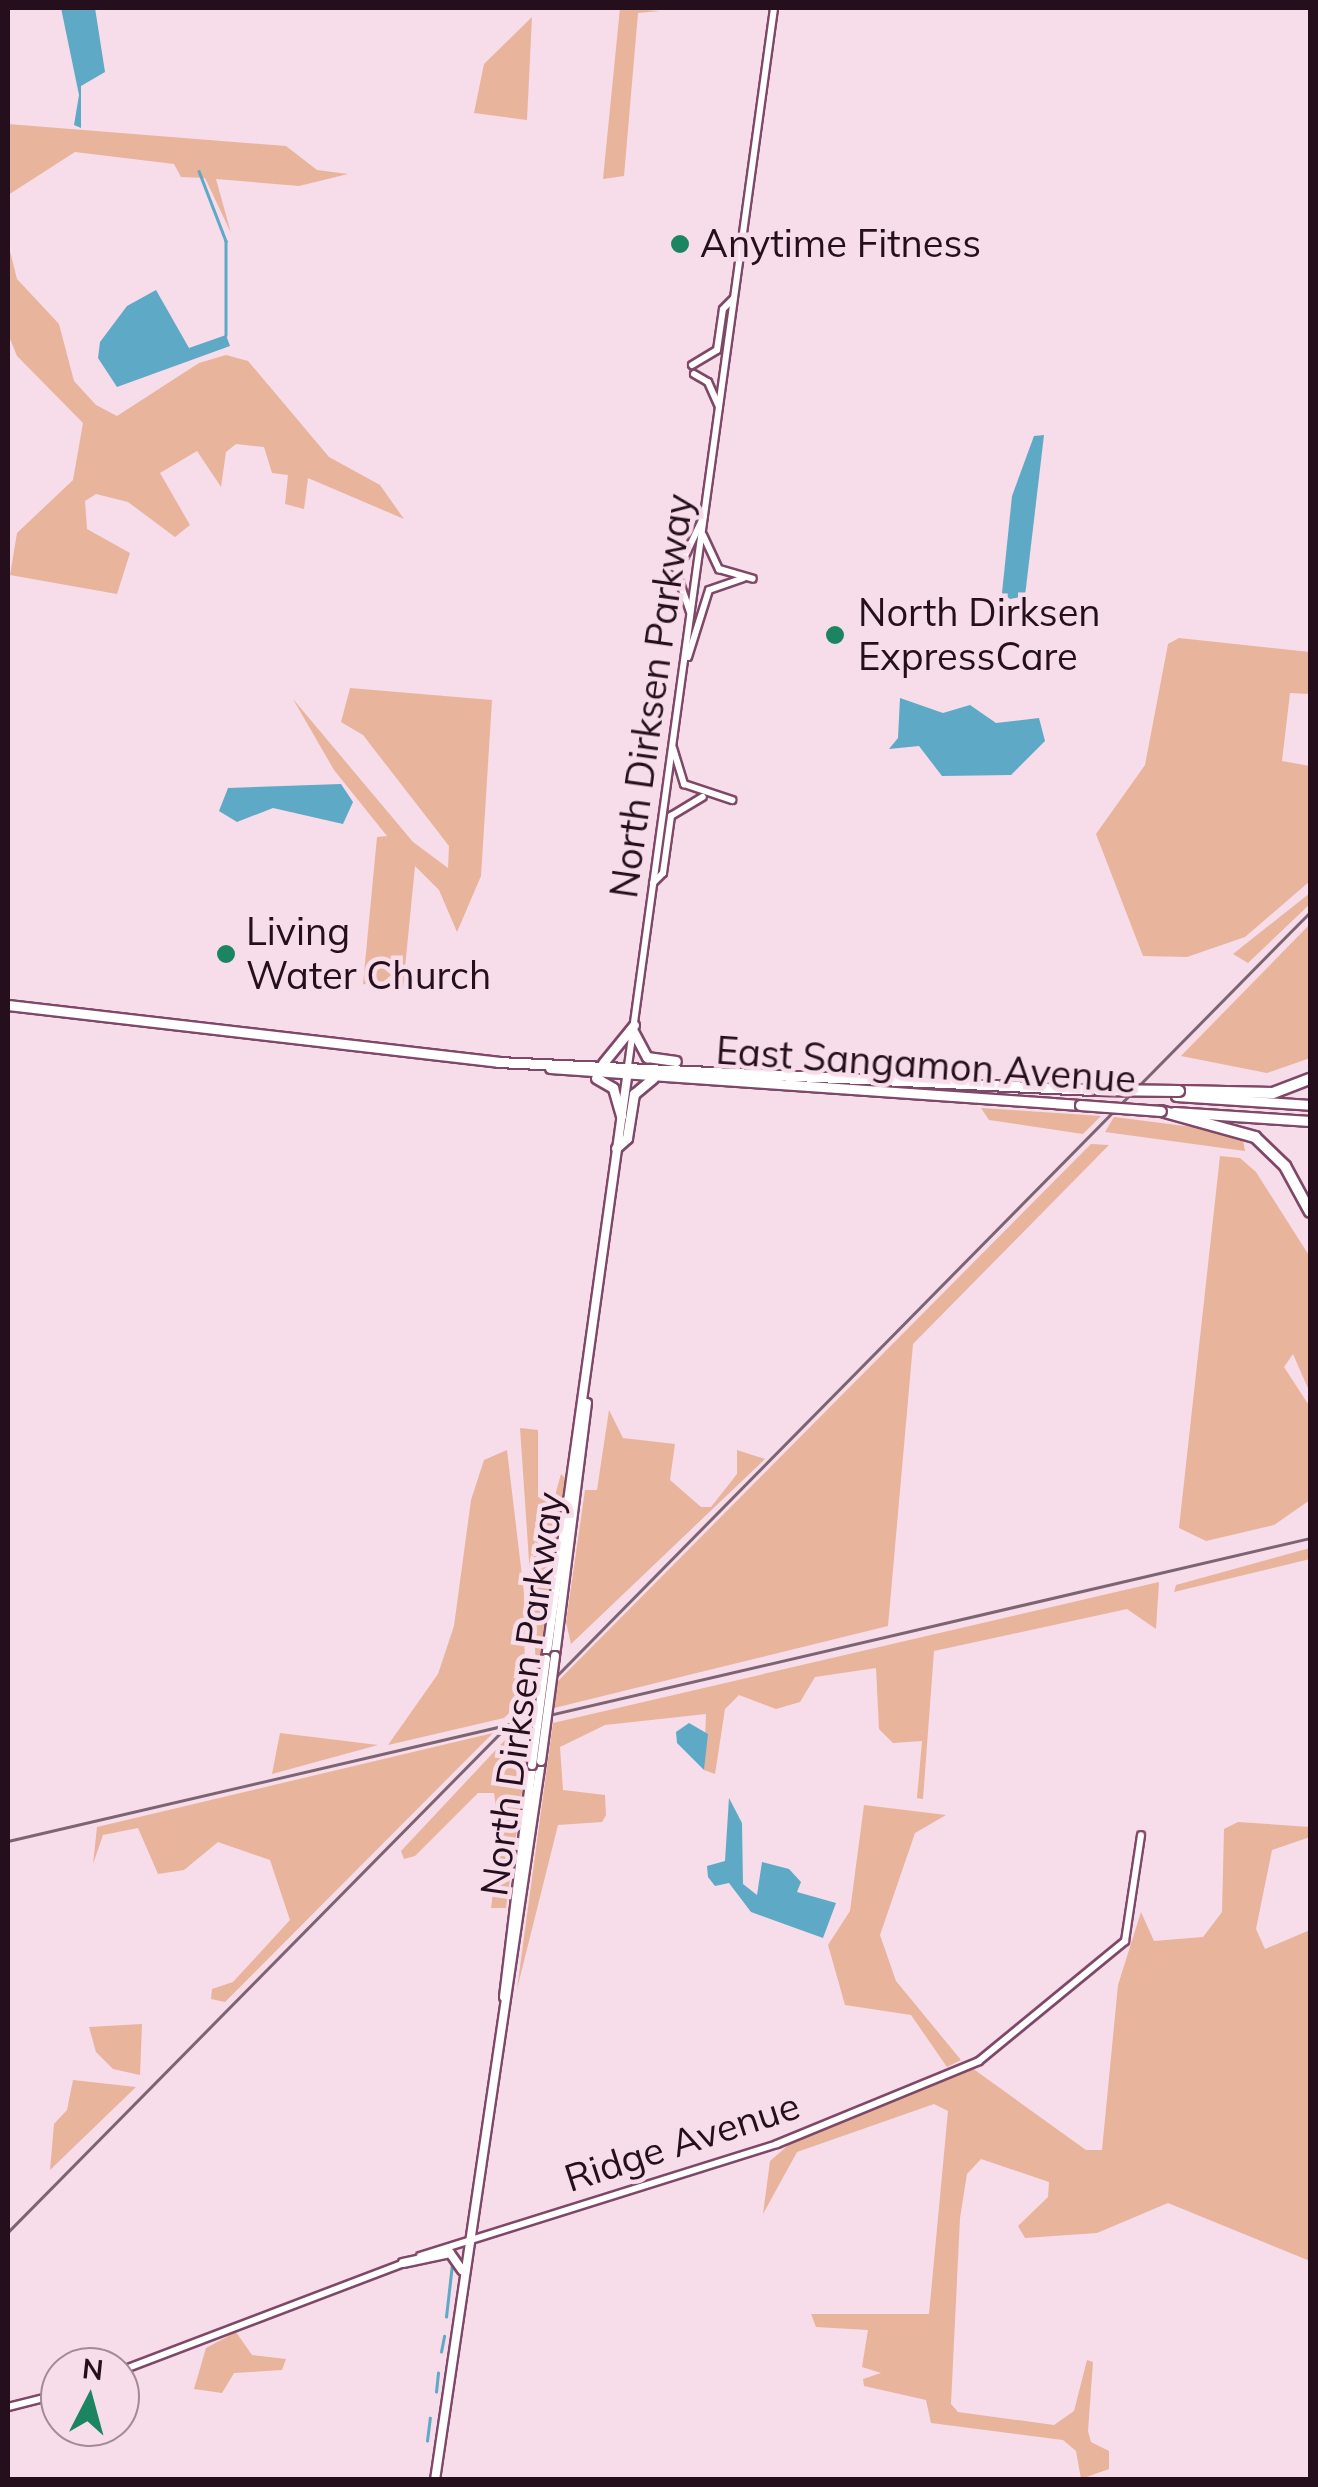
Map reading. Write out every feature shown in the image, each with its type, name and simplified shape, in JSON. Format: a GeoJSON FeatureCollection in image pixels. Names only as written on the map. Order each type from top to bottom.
{"type":"FeatureCollection","features":[{"type":"Feature","properties":{"kind":"highway"},"geometry":{"type":"LineString","coordinates":[[1097,1090],[1272,1094],[1310,1079]]}},
{"type":"Feature","properties":{"kind":"highway"},"geometry":{"type":"LineString","coordinates":[[1161,1112],[1255,1138],[1285,1166],[1310,1212]]}},
{"type":"Feature","properties":{"kind":"main road","name":"East Sangamon Avenue"},"geometry":{"type":"LineString","coordinates":[[8,1005],[560,1070],[723,1068],[1097,1090]]}},
{"type":"Feature","properties":{"kind":"main road"},"geometry":{"type":"LineString","coordinates":[[600,1064],[633,1028],[652,1059],[723,1068]]}},
{"type":"Feature","properties":{"kind":"main road","name":"East Sangamon Avenue"},"geometry":{"type":"LineString","coordinates":[[538,1065],[600,1064],[655,1077],[1310,1121]]}},
{"type":"Feature","properties":{"kind":"main road"},"geometry":{"type":"LineString","coordinates":[[560,1070],[605,1080],[621,1116]]}},
{"type":"Feature","properties":{"kind":"main road","name":"North Dirksen Parkway"},"geometry":{"type":"LineString","coordinates":[[435,2480],[537,1763],[628,1070]]}},
{"type":"Feature","properties":{"kind":"main road"},"geometry":{"type":"LineString","coordinates":[[616,1148],[627,1138],[634,1094],[655,1077]]}},
{"type":"Feature","properties":{"kind":"main road","name":"East Sangamon Avenue"},"geometry":{"type":"LineString","coordinates":[[1178,1093],[1310,1105]]}},
{"type":"Feature","properties":{"kind":"main road"},"geometry":{"type":"LineString","coordinates":[[403,2263],[450,2253],[464,2275]]}},
{"type":"Feature","properties":{"kind":"street","name":"North Dirksen Parkway"},"geometry":{"type":"LineString","coordinates":[[628,1070],[774,8]]}},
{"type":"Feature","properties":{"kind":"street"},"geometry":{"type":"LineString","coordinates":[[720,409],[708,382],[693,370],[717,350],[723,309],[734,298]]}},
{"type":"Feature","properties":{"kind":"street"},"geometry":{"type":"LineString","coordinates":[[691,616],[680,583],[666,569],[687,554],[693,525],[704,516]]}},
{"type":"Feature","properties":{"kind":"street"},"geometry":{"type":"LineString","coordinates":[[702,532],[719,569],[754,580]]}},
{"type":"Feature","properties":{"kind":"street"},"geometry":{"type":"LineString","coordinates":[[685,663],[709,590],[743,578]]}},
{"type":"Feature","properties":{"kind":"street"},"geometry":{"type":"LineString","coordinates":[[672,740],[684,784],[732,800]]}},
{"type":"Feature","properties":{"kind":"street"},"geometry":{"type":"LineString","coordinates":[[652,884],[664,873],[675,810],[703,797]]}},
{"type":"Feature","properties":{"kind":"street","name":"Ridge Avenue"},"geometry":{"type":"LineString","coordinates":[[140,2363],[470,2236],[777,2144],[979,2061],[1125,1941],[1141,1834]]}},
{"type":"Feature","properties":{"kind":"street"},"geometry":{"type":"LineString","coordinates":[[8,2407],[40,2401]]}},
{"type":"Feature","properties":{"kind":"shaded area"},"geometry":{"type":"Polygon","coordinates":[[[620,8],[660,11],[638,13],[624,176],[603,179],[620,8]]]}},
{"type":"Feature","properties":{"kind":"shaded area"},"geometry":{"type":"Polygon","coordinates":[[[532,17],[527,120],[474,113],[484,64],[532,17]]]}},
{"type":"Feature","properties":{"kind":"shaded area"},"geometry":{"type":"Polygon","coordinates":[[[8,124],[286,146],[317,170],[348,174],[299,186],[216,179],[231,233],[205,178],[181,177],[174,164],[75,152],[8,195],[8,124]]]}},
{"type":"Feature","properties":{"kind":"shaded area"},"geometry":{"type":"Polygon","coordinates":[[[8,243],[17,279],[59,324],[74,381],[96,405],[117,416],[199,363],[226,355],[248,361],[329,457],[380,485],[404,519],[308,478],[304,509],[285,504],[288,475],[272,473],[264,447],[236,444],[226,452],[221,487],[197,451],[160,473],[190,525],[175,537],[128,502],[96,494],[85,501],[87,529],[130,553],[117,594],[10,575],[17,533],[73,480],[83,423],[17,356],[8,334],[8,243]]]}},
{"type":"Feature","properties":{"kind":"shaded area"},"geometry":{"type":"Polygon","coordinates":[[[1179,638],[1310,652],[1310,694],[1290,693],[1282,761],[1310,766],[1310,881],[1245,937],[1187,957],[1143,956],[1096,834],[1145,765],[1168,644],[1179,638]]]}},
{"type":"Feature","properties":{"kind":"shaded area"},"geometry":{"type":"Polygon","coordinates":[[[350,688],[492,700],[481,876],[457,932],[439,890],[415,866],[403,988],[363,984],[377,837],[387,836],[334,770],[293,699],[413,842],[448,868],[449,846],[363,735],[341,722],[350,688]]]}},
{"type":"Feature","properties":{"kind":"shaded area"},"geometry":{"type":"Polygon","coordinates":[[[1310,893],[1310,904],[1248,963],[1233,954],[1310,893]]]}},
{"type":"Feature","properties":{"kind":"shaded area"},"geometry":{"type":"Polygon","coordinates":[[[1310,924],[1310,1058],[1267,1073],[1181,1056],[1310,924]]]}},
{"type":"Feature","properties":{"kind":"shaded area"},"geometry":{"type":"Polygon","coordinates":[[[981,1108],[1101,1116],[1083,1134],[989,1120],[981,1108]]]}},
{"type":"Feature","properties":{"kind":"shaded area"},"geometry":{"type":"Polygon","coordinates":[[[1114,1117],[1216,1130],[1243,1140],[1245,1151],[1105,1132],[1114,1117]]]}},
{"type":"Feature","properties":{"kind":"shaded area"},"geometry":{"type":"Polygon","coordinates":[[[1091,1144],[1109,1145],[913,1344],[888,1626],[554,1708],[557,1682],[1091,1144]]]}},
{"type":"Feature","properties":{"kind":"shaded area"},"geometry":{"type":"Polygon","coordinates":[[[1220,1156],[1240,1158],[1256,1172],[1310,1257],[1310,1393],[1293,1354],[1284,1367],[1310,1407],[1310,1500],[1274,1525],[1206,1541],[1179,1528],[1220,1156]]]}},
{"type":"Feature","properties":{"kind":"shaded area"},"geometry":{"type":"Polygon","coordinates":[[[609,1410],[623,1438],[675,1444],[670,1480],[701,1507],[711,1507],[737,1474],[737,1450],[765,1459],[571,1644],[566,1622],[585,1490],[597,1490],[609,1410]]]}},
{"type":"Feature","properties":{"kind":"shaded area"},"geometry":{"type":"Polygon","coordinates":[[[520,1428],[538,1430],[538,1497],[554,1499],[561,1474],[565,1478],[537,1679],[520,1428]]]}},
{"type":"Feature","properties":{"kind":"shaded area"},"geometry":{"type":"Polygon","coordinates":[[[507,1450],[524,1593],[525,1698],[504,1718],[388,1745],[438,1674],[454,1626],[471,1500],[484,1460],[507,1450]]]}},
{"type":"Feature","properties":{"kind":"shaded area"},"geometry":{"type":"Polygon","coordinates":[[[1310,1548],[1310,1559],[1174,1592],[1176,1585],[1310,1548]]]}},
{"type":"Feature","properties":{"kind":"shaded area"},"geometry":{"type":"Polygon","coordinates":[[[1159,1582],[1156,1629],[1127,1609],[934,1651],[923,1799],[917,1798],[922,1741],[893,1743],[879,1729],[876,1668],[815,1677],[800,1702],[776,1709],[739,1695],[725,1709],[715,1774],[704,1770],[706,1714],[605,1725],[560,1747],[563,1790],[605,1795],[606,1815],[602,1822],[558,1825],[517,1989],[553,1723],[1159,1582]]]}},
{"type":"Feature","properties":{"kind":"shaded area"},"geometry":{"type":"Polygon","coordinates":[[[280,1733],[378,1745],[272,1774],[280,1733]]]}},
{"type":"Feature","properties":{"kind":"shaded area"},"geometry":{"type":"Polygon","coordinates":[[[493,1733],[225,2002],[211,1999],[212,1989],[233,1982],[290,1920],[270,1860],[218,1842],[184,1870],[158,1874],[138,1828],[103,1835],[93,1864],[97,1827],[493,1733]]]}},
{"type":"Feature","properties":{"kind":"shaded area"},"geometry":{"type":"Polygon","coordinates":[[[506,1739],[529,1742],[506,1908],[491,1908],[500,1837],[494,1793],[478,1793],[415,1856],[404,1859],[401,1851],[506,1739]]]}},
{"type":"Feature","properties":{"kind":"shaded area"},"geometry":{"type":"Polygon","coordinates":[[[864,1805],[946,1815],[915,1833],[880,1935],[896,1981],[961,2060],[947,2067],[911,2015],[845,2005],[828,1945],[850,1911],[864,1805]]]}},
{"type":"Feature","properties":{"kind":"shaded area"},"geometry":{"type":"Polygon","coordinates":[[[1238,1822],[1310,1827],[1310,1837],[1272,1850],[1256,1929],[1265,1949],[1310,1930],[1310,2261],[1168,2203],[1097,2233],[1025,2238],[1018,2226],[1048,2197],[1049,2182],[981,2159],[967,2174],[960,2218],[951,2404],[958,2412],[1054,2425],[1074,2411],[1087,2360],[1093,2362],[1088,2431],[1091,2442],[1109,2451],[1109,2469],[1081,2479],[1076,2451],[1063,2440],[931,2423],[926,2400],[864,2386],[863,2379],[881,2373],[862,2367],[868,2330],[816,2327],[811,2314],[929,2314],[948,2111],[934,2104],[797,2152],[763,2214],[770,2161],[793,2141],[972,2068],[1086,2150],[1102,2150],[1118,1985],[1141,1912],[1154,1941],[1203,1937],[1222,1912],[1224,1829],[1238,1822]]]}},
{"type":"Feature","properties":{"kind":"shaded area"},"geometry":{"type":"Polygon","coordinates":[[[142,2024],[140,2075],[113,2069],[96,2052],[89,2027],[142,2024]]]}},
{"type":"Feature","properties":{"kind":"shaded area"},"geometry":{"type":"Polygon","coordinates":[[[73,2080],[136,2087],[50,2170],[54,2124],[67,2110],[73,2080]]]}},
{"type":"Feature","properties":{"kind":"shaded area"},"geometry":{"type":"Polygon","coordinates":[[[236,2332],[252,2355],[286,2359],[282,2370],[234,2373],[222,2393],[194,2389],[206,2348],[236,2332]]]}},
{"type":"Feature","properties":{"kind":"water"},"geometry":{"type":"Polygon","coordinates":[[[61,8],[95,8],[105,72],[81,86],[81,128],[74,125],[79,95],[61,8]]]}},
{"type":"Feature","properties":{"kind":"water"},"geometry":{"type":"Polygon","coordinates":[[[156,290],[189,348],[226,335],[230,346],[117,387],[98,358],[100,342],[127,306],[156,290]]]}},
{"type":"Feature","properties":{"kind":"water"},"geometry":{"type":"Polygon","coordinates":[[[1044,435],[1025,596],[1010,599],[1002,593],[1012,496],[1034,436],[1044,435]]]}},
{"type":"Feature","properties":{"kind":"water"},"geometry":{"type":"Polygon","coordinates":[[[900,698],[943,713],[970,705],[996,723],[1039,718],[1045,741],[1011,775],[942,776],[919,746],[889,749],[898,738],[900,698]]]}},
{"type":"Feature","properties":{"kind":"water"},"geometry":{"type":"Polygon","coordinates":[[[341,784],[353,802],[343,824],[273,808],[237,822],[219,811],[228,788],[341,784]]]}},
{"type":"Feature","properties":{"kind":"water"},"geometry":{"type":"Polygon","coordinates":[[[689,1723],[708,1734],[704,1770],[677,1743],[676,1732],[689,1723]]]}},
{"type":"Feature","properties":{"kind":"water"},"geometry":{"type":"Polygon","coordinates":[[[729,1798],[742,1823],[743,1884],[757,1895],[762,1862],[789,1869],[801,1882],[797,1892],[836,1903],[823,1938],[751,1912],[729,1883],[715,1886],[708,1877],[707,1866],[725,1861],[729,1798]]]}},
{"type":"Feature","properties":{"kind":"waterway"},"geometry":{"type":"LineString","coordinates":[[199,171],[226,241],[226,335]]}},
{"type":"Feature","properties":{"kind":"waterway"},"geometry":{"type":"LineString","coordinates":[[965,2063],[988,2050]]}},
{"type":"Feature","properties":{"kind":"waterway"},"geometry":{"type":"LineString","coordinates":[[446,2317],[452,2264]]}},
{"type":"Feature","properties":{"kind":"waterway"},"geometry":{"type":"LineString","coordinates":[[441,2352],[444,2336]]}},
{"type":"Feature","properties":{"kind":"waterway"},"geometry":{"type":"LineString","coordinates":[[436,2392],[438,2373]]}},
{"type":"Feature","properties":{"kind":"waterway"},"geometry":{"type":"LineString","coordinates":[[427,2441],[430,2418]]}},
{"type":"Feature","properties":{"kind":"railway"},"geometry":{"type":"LineString","coordinates":[[8,2232],[1310,912]]}},
{"type":"Feature","properties":{"kind":"railway"},"geometry":{"type":"LineString","coordinates":[[8,1841],[1310,1538]]}},
{"type":"Feature","properties":{"kind":"place","name":"Anytime Fitness"},"geometry":{"type":"Point","coordinates":[680,244]}},
{"type":"Feature","properties":{"kind":"place","name":"North Dirksen ExpressCare"},"geometry":{"type":"Point","coordinates":[835,635]}},
{"type":"Feature","properties":{"kind":"place","name":"Living Water Church"},"geometry":{"type":"Point","coordinates":[226,954]}}]}
